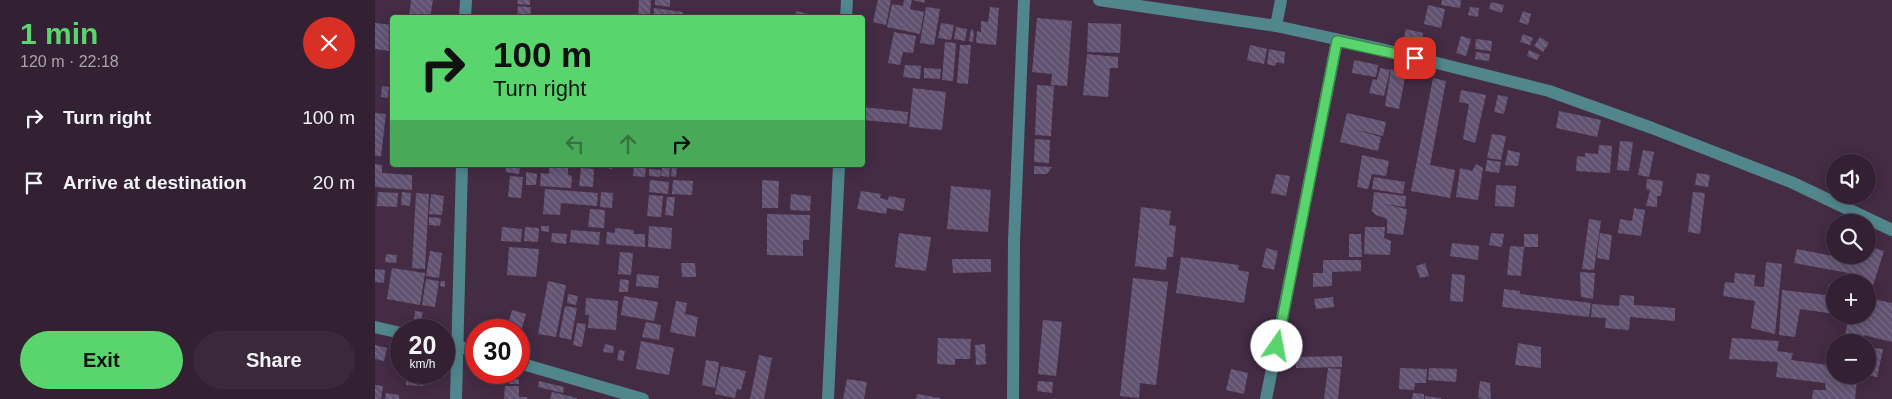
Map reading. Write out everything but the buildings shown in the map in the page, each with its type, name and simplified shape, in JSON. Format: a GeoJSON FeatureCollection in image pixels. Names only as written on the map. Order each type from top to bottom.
{"type":"FeatureCollection","features":[{"type":"Feature","properties":{"kind":"street"},"geometry":{"type":"LineString","coordinates":[[465,15],[466,0]]}},
{"type":"Feature","properties":{"kind":"street"},"geometry":{"type":"LineString","coordinates":[[846,15],[847,0]]}},
{"type":"Feature","properties":{"kind":"street"},"geometry":{"type":"LineString","coordinates":[[1013,399],[1014,241],[1024,0]]}},
{"type":"Feature","properties":{"kind":"street"},"geometry":{"type":"LineString","coordinates":[[1099,0],[1276,26],[1337,41],[1377,48],[1549,91],[1652,128],[1791,182],[1892,230]]}},
{"type":"Feature","properties":{"kind":"street"},"geometry":{"type":"LineString","coordinates":[[1276,26],[1281,0]]}},
{"type":"Feature","properties":{"kind":"street"},"geometry":{"type":"LineString","coordinates":[[1266,399],[1337,41]]}},
{"type":"Feature","properties":{"kind":"street"},"geometry":{"type":"LineString","coordinates":[[456,399],[462,167]]}},
{"type":"Feature","properties":{"kind":"street"},"geometry":{"type":"LineString","coordinates":[[828,399],[839,167]]}},
{"type":"Feature","properties":{"kind":"street"},"geometry":{"type":"LineString","coordinates":[[375,328],[390,331]]}},
{"type":"Feature","properties":{"kind":"street"},"geometry":{"type":"LineString","coordinates":[[457,346],[465,348]]}},
{"type":"Feature","properties":{"kind":"street"},"geometry":{"type":"LineString","coordinates":[[530,366],[643,399]]}},
{"type":"Feature","properties":{"kind":"route"},"geometry":{"type":"LineString","coordinates":[[1277,346],[1337,41],[1377,48],[1415,58]]}}]}
